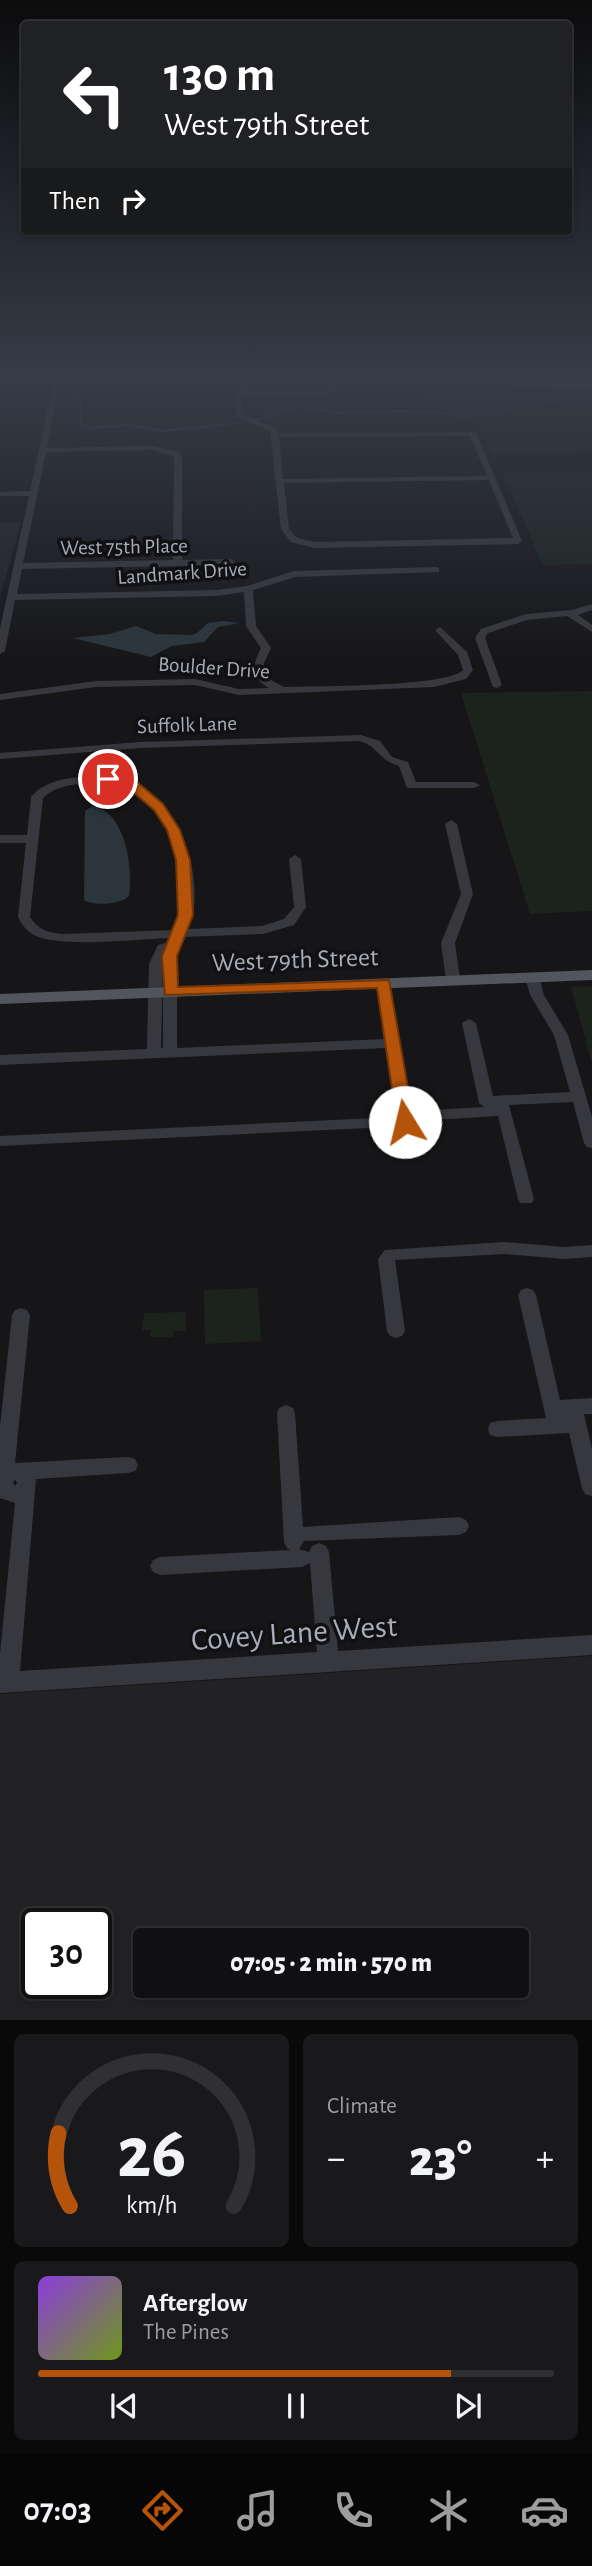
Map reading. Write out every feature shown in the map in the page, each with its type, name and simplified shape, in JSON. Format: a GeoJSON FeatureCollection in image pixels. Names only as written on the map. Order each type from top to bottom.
{"type":"FeatureCollection","features":[{"type":"Feature","properties":{"kind":"main road","name":"West 79th Street"},"geometry":{"type":"LineString","coordinates":[[0,999],[592,975]]}},
{"type":"Feature","properties":{"kind":"street"},"geometry":{"type":"LineString","coordinates":[[0,652],[2,628],[37,474]]}},
{"type":"Feature","properties":{"kind":"street"},"geometry":{"type":"LineString","coordinates":[[177,563],[178,474]]}},
{"type":"Feature","properties":{"kind":"street"},"geometry":{"type":"LineString","coordinates":[[278,474],[285,531],[293,540],[315,545],[518,541],[491,474]]}},
{"type":"Feature","properties":{"kind":"street"},"geometry":{"type":"LineString","coordinates":[[279,481],[492,478]]}},
{"type":"Feature","properties":{"kind":"street"},"geometry":{"type":"LineString","coordinates":[[0,494],[33,493]]}},
{"type":"Feature","properties":{"kind":"street","name":"West 75th Place"},"geometry":{"type":"LineString","coordinates":[[18,566],[231,562]]}},
{"type":"Feature","properties":{"kind":"street","name":"Landmark Drive"},"geometry":{"type":"LineString","coordinates":[[11,597],[217,593],[248,589],[294,573],[436,570]]}},
{"type":"Feature","properties":{"kind":"street"},"geometry":{"type":"LineString","coordinates":[[248,589],[251,626],[266,648],[257,661],[258,671],[265,681],[284,691]]}},
{"type":"Feature","properties":{"kind":"street"},"geometry":{"type":"LineString","coordinates":[[497,685],[480,638],[484,631],[526,617],[569,613],[592,607]]}},
{"type":"Feature","properties":{"kind":"street"},"geometry":{"type":"LineString","coordinates":[[569,613],[592,629]]}},
{"type":"Feature","properties":{"kind":"street","name":"Boulder Drive"},"geometry":{"type":"LineString","coordinates":[[0,697],[32,695],[80,685],[121,683],[195,682],[236,692],[417,686],[444,682],[466,674],[468,668],[463,654],[440,630]]}},
{"type":"Feature","properties":{"kind":"street","name":"Suffolk Lane"},"geometry":{"type":"LineString","coordinates":[[0,753],[30,754],[36,751],[357,738],[376,743],[388,759],[404,764],[411,786],[474,786]]}},
{"type":"Feature","properties":{"kind":"street"},"geometry":{"type":"LineString","coordinates":[[154,1053],[162,992],[175,939],[186,915],[185,869],[176,836],[167,817],[128,782],[108,779],[75,780],[52,786],[37,797],[24,917],[36,931],[62,938],[175,939],[263,930],[286,923],[296,916],[300,907],[295,859]]}},
{"type":"Feature","properties":{"kind":"street"},"geometry":{"type":"LineString","coordinates":[[451,824],[467,894],[448,947],[453,980]]}},
{"type":"Feature","properties":{"kind":"street"},"geometry":{"type":"LineString","coordinates":[[0,839],[33,843]]}},
{"type":"Feature","properties":{"kind":"street"},"geometry":{"type":"LineString","coordinates":[[0,848],[33,843]]}},
{"type":"Feature","properties":{"kind":"street"},"geometry":{"type":"LineString","coordinates":[[532,977],[537,995],[561,1035],[592,1143]]}},
{"type":"Feature","properties":{"kind":"street"},"geometry":{"type":"LineString","coordinates":[[0,1141],[405,1122],[384,983]]}},
{"type":"Feature","properties":{"kind":"street"},"geometry":{"type":"LineString","coordinates":[[162,992],[170,1052]]}},
{"type":"Feature","properties":{"kind":"street"},"geometry":{"type":"LineString","coordinates":[[469,1023],[526,1199]]}},
{"type":"Feature","properties":{"kind":"street"},"geometry":{"type":"LineString","coordinates":[[0,1060],[393,1043]]}},
{"type":"Feature","properties":{"kind":"street"},"geometry":{"type":"LineString","coordinates":[[432,1115],[579,1097]]}},
{"type":"Feature","properties":{"kind":"street"},"geometry":{"type":"LineString","coordinates":[[396,1331],[386,1259],[391,1254],[504,1248],[565,1253],[592,1251]]}},
{"type":"Feature","properties":{"kind":"street"},"geometry":{"type":"LineString","coordinates":[[527,1295],[565,1416],[592,1488]]}},
{"type":"Feature","properties":{"kind":"street"},"geometry":{"type":"LineString","coordinates":[[4,1683],[11,1485],[21,1315]]}},
{"type":"Feature","properties":{"kind":"street"},"geometry":{"type":"LineString","coordinates":[[497,1429],[565,1416],[592,1406]]}},
{"type":"Feature","properties":{"kind":"street"},"geometry":{"type":"LineString","coordinates":[[286,1413],[306,1546],[328,1662]]}},
{"type":"Feature","properties":{"kind":"street"},"geometry":{"type":"LineString","coordinates":[[11,1485],[128,1465]]}},
{"type":"Feature","properties":{"kind":"street"},"geometry":{"type":"LineString","coordinates":[[160,1566],[459,1526]]}},
{"type":"Feature","properties":{"kind":"street","name":"Covey Lane West"},"geometry":{"type":"LineString","coordinates":[[4,1683],[592,1645]]}},
{"type":"Feature","properties":{"kind":"shaded area"},"geometry":{"type":"Polygon","coordinates":[[[503,474],[592,474],[592,564],[543,565],[503,474]]]}},
{"type":"Feature","properties":{"kind":"shaded area"},"geometry":{"type":"Polygon","coordinates":[[[21,522],[0,597],[0,523],[21,522]]]}},
{"type":"Feature","properties":{"kind":"shaded area"},"geometry":{"type":"Polygon","coordinates":[[[208,623],[240,623],[218,627],[204,642],[172,646],[151,657],[73,638],[110,634],[136,626],[156,634],[191,635],[208,623]]]}},
{"type":"Feature","properties":{"kind":"shaded area"},"geometry":{"type":"Polygon","coordinates":[[[592,691],[592,911],[530,914],[461,693],[592,691]]]}},
{"type":"Feature","properties":{"kind":"shaded area"},"geometry":{"type":"Polygon","coordinates":[[[93,806],[114,819],[128,858],[129,896],[113,903],[84,900],[85,811],[93,806]]]}},
{"type":"Feature","properties":{"kind":"shaded area"},"geometry":{"type":"Polygon","coordinates":[[[592,986],[592,1063],[571,987],[592,986]]]}},
{"type":"Feature","properties":{"kind":"shaded area"},"geometry":{"type":"Polygon","coordinates":[[[258,1288],[261,1341],[205,1344],[204,1290],[258,1288]]]}},
{"type":"Feature","properties":{"kind":"shaded area"},"geometry":{"type":"Polygon","coordinates":[[[186,1312],[186,1331],[173,1331],[173,1337],[150,1337],[151,1330],[142,1330],[144,1313],[186,1312]]]}},
{"type":"Feature","properties":{"kind":"shaded area"},"geometry":{"type":"Polygon","coordinates":[[[592,1656],[592,2020],[0,2020],[0,1694],[592,1656]]]}},
{"type":"Feature","properties":{"kind":"route"},"geometry":{"type":"LineString","coordinates":[[108,779],[135,786],[159,807],[174,830],[183,860],[186,874],[186,915],[172,945],[170,992],[384,983],[405,1122]]}}]}
